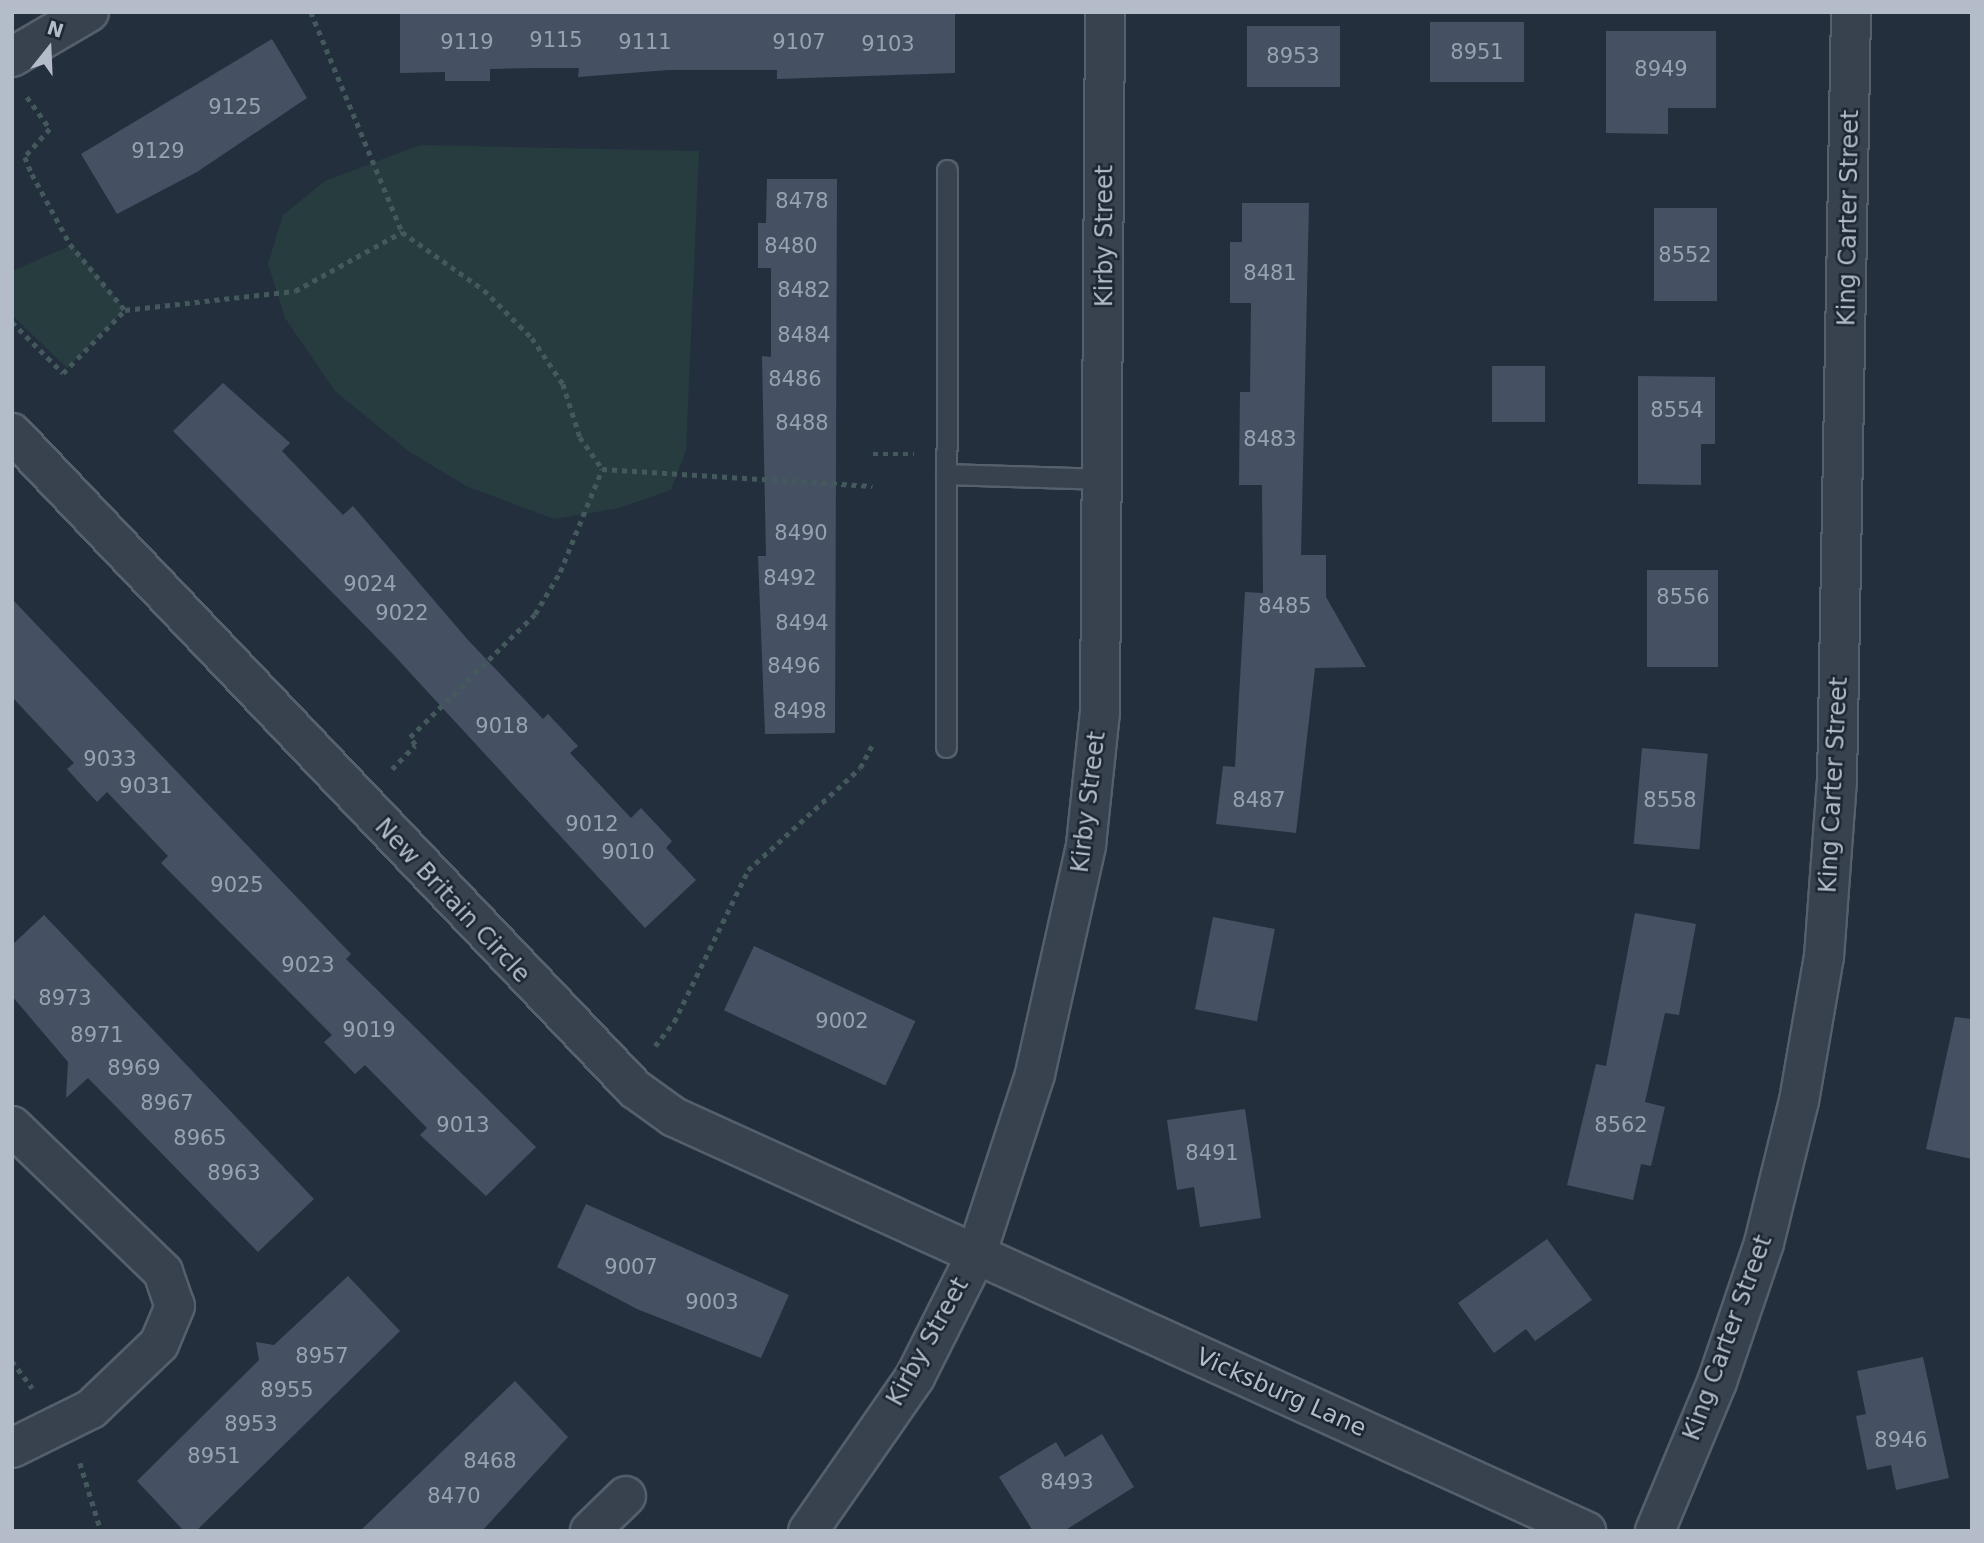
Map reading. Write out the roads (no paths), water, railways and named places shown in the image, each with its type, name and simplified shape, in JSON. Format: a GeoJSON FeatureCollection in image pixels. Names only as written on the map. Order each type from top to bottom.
{"type":"FeatureCollection","features":[{"type":"Feature","properties":{"kind":"street"},"geometry":{"type":"LineString","coordinates":[[16,72],[89,12]]}},
{"type":"Feature","properties":{"kind":"street","name":"Kirby Street"},"geometry":{"type":"LineString","coordinates":[[808,1531],[915,1377],[976,1255],[1035,1074],[1086,845],[1100,712],[1104,479],[1105,12]]}},
{"type":"Feature","properties":{"kind":"street","name":"King Carter Street"},"geometry":{"type":"LineString","coordinates":[[1655,1531],[1717,1382],[1763,1243],[1799,1101],[1824,957],[1837,782],[1851,12]]}},
{"type":"Feature","properties":{"kind":"street","name":"New Britain Circle"},"geometry":{"type":"LineString","coordinates":[[12,433],[626,1083],[674,1117],[976,1255]]}},
{"type":"Feature","properties":{"kind":"street"},"geometry":{"type":"LineString","coordinates":[[12,1126],[163,1272],[175,1306],[164,1334],[139,1366],[60,1429],[12,1448]]}},
{"type":"Feature","properties":{"kind":"street","name":"Vicksburg Lane"},"geometry":{"type":"LineString","coordinates":[[976,1255],[1586,1531]]}},
{"type":"Feature","properties":{"kind":"street"},"geometry":{"type":"LineString","coordinates":[[590,1531],[626,1496]]}},
{"type":"Feature","properties":{"kind":"lane"},"geometry":{"type":"LineString","coordinates":[[946,747],[947,170]]}},
{"type":"Feature","properties":{"kind":"lane"},"geometry":{"type":"LineString","coordinates":[[946,474],[1104,479]]}}]}
